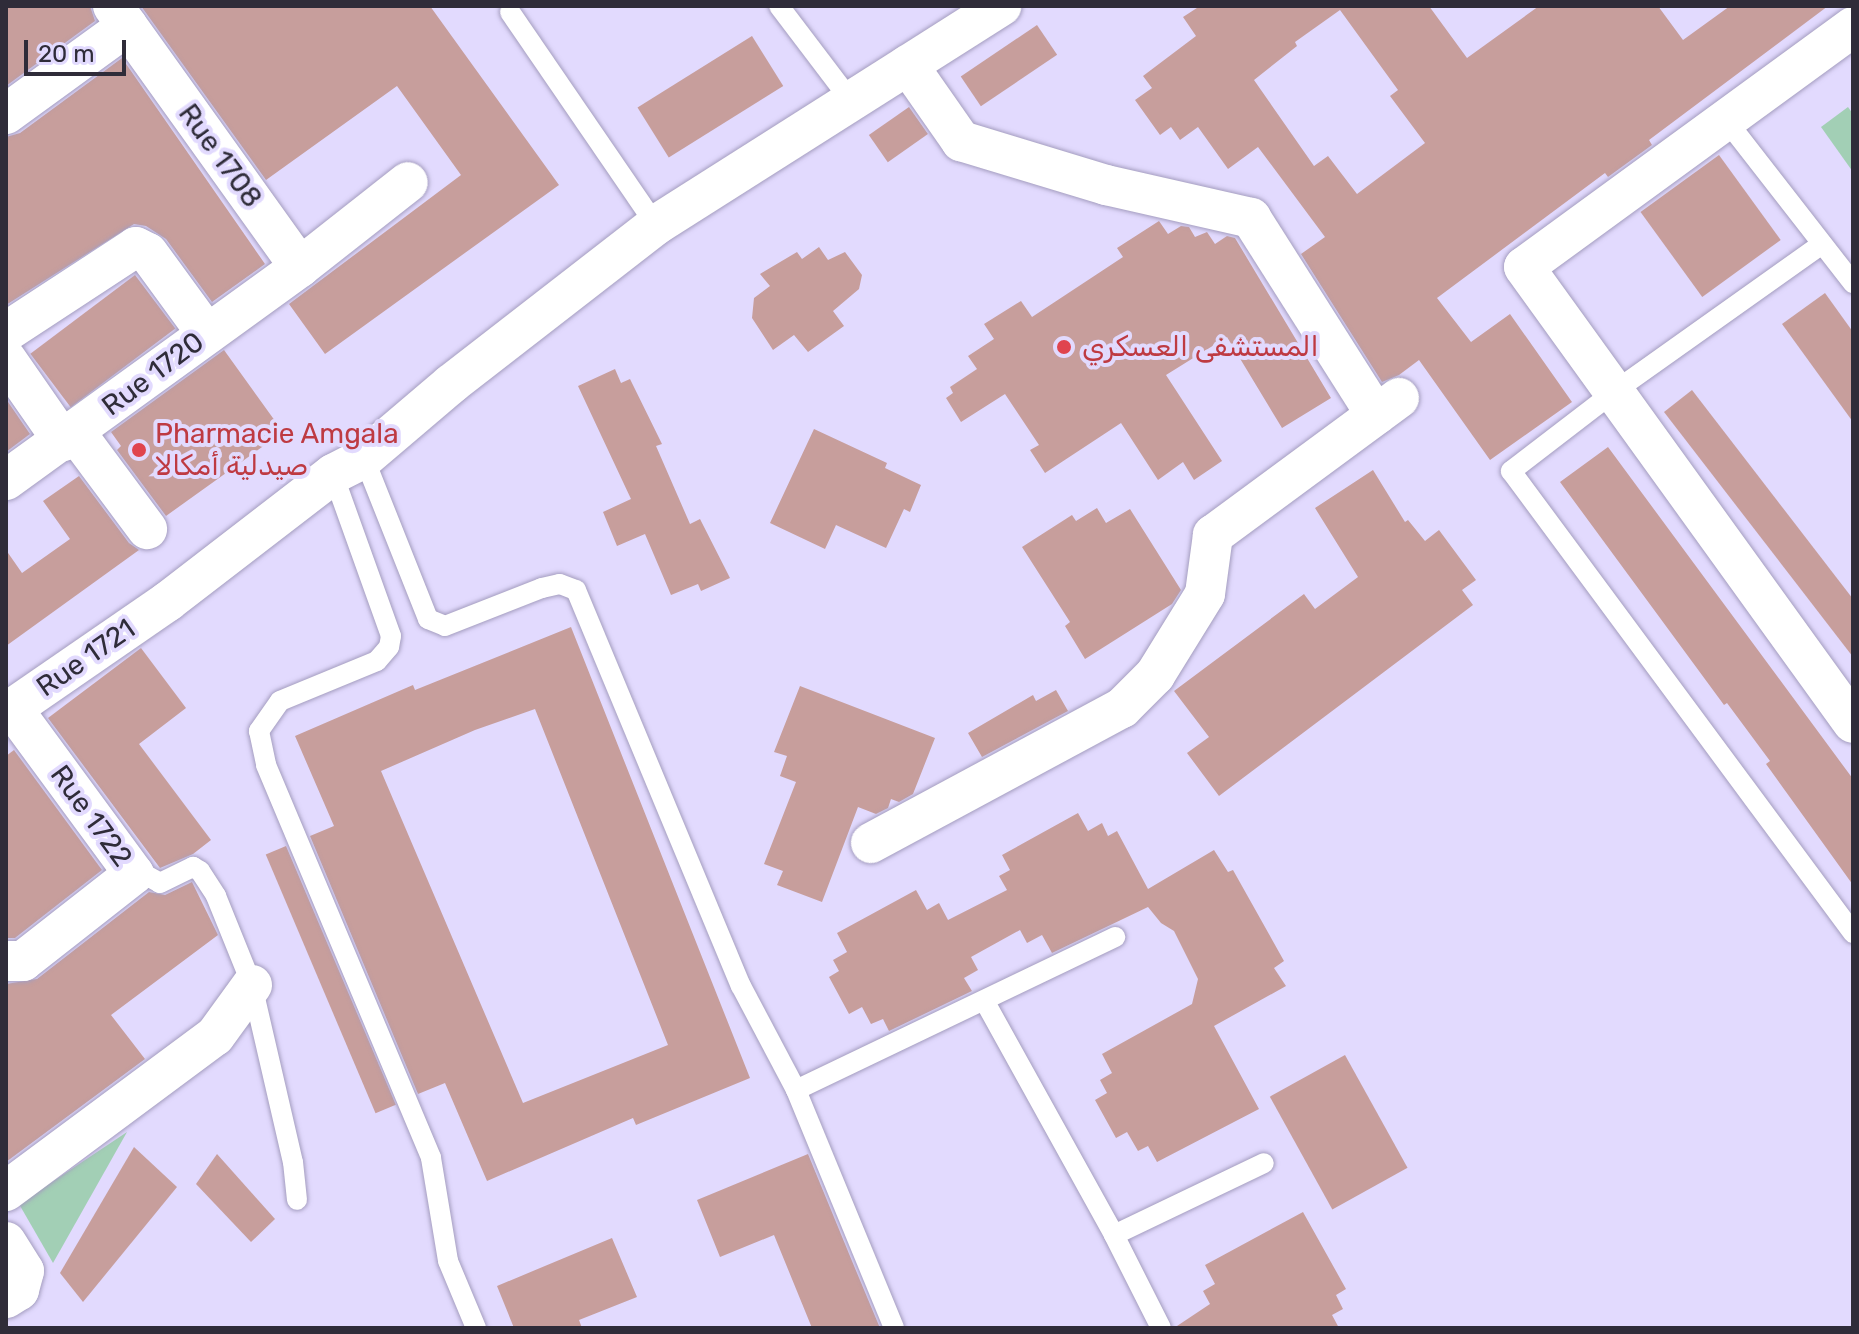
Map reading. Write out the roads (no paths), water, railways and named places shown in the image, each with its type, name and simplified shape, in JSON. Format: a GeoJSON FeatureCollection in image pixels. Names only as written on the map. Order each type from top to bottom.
{"type":"FeatureCollection","features":[{"type":"Feature","properties":{"kind":"street","name":"Rue 1721"},"geometry":{"type":"LineString","coordinates":[[9,711],[167,602],[349,466],[656,225],[1001,6]]}},
{"type":"Feature","properties":{"kind":"street"},"geometry":{"type":"LineString","coordinates":[[6,114],[120,16]]}},
{"type":"Feature","properties":{"kind":"street","name":"Rue 1708"},"geometry":{"type":"LineString","coordinates":[[120,16],[300,267]]}},
{"type":"Feature","properties":{"kind":"street"},"geometry":{"type":"LineString","coordinates":[[1853,27],[1524,267],[1853,723]]}},
{"type":"Feature","properties":{"kind":"street"},"geometry":{"type":"LineString","coordinates":[[871,843],[1122,708],[1155,675],[1205,594],[1213,535],[1387,407],[1251,218],[1106,185],[961,141],[908,65]]}},
{"type":"Feature","properties":{"kind":"street","name":"Rue 1720"},"geometry":{"type":"LineString","coordinates":[[6,480],[300,267],[408,182]]}},
{"type":"Feature","properties":{"kind":"street"},"geometry":{"type":"LineString","coordinates":[[6,332],[136,247],[148,253],[207,334]]}},
{"type":"Feature","properties":{"kind":"street"},"geometry":{"type":"LineString","coordinates":[[6,359],[147,529]]}},
{"type":"Feature","properties":{"kind":"street","name":"Rue 1722"},"geometry":{"type":"LineString","coordinates":[[6,961],[23,961],[134,874],[9,711]]}},
{"type":"Feature","properties":{"kind":"street"},"geometry":{"type":"LineString","coordinates":[[6,1191],[215,1036],[252,985]]}},
{"type":"Feature","properties":{"kind":"street"},"geometry":{"type":"LineString","coordinates":[[6,1242],[24,1271],[19,1290],[6,1298]]}},
{"type":"Feature","properties":{"kind":"lane"},"geometry":{"type":"LineString","coordinates":[[779,6],[851,101]]}},
{"type":"Feature","properties":{"kind":"lane"},"geometry":{"type":"LineString","coordinates":[[510,12],[656,225]]}},
{"type":"Feature","properties":{"kind":"lane"},"geometry":{"type":"LineString","coordinates":[[1726,120],[1853,283]]}},
{"type":"Feature","properties":{"kind":"lane"},"geometry":{"type":"LineString","coordinates":[[1822,244],[1614,392],[1511,471],[1853,933]]}},
{"type":"Feature","properties":{"kind":"lane"},"geometry":{"type":"LineString","coordinates":[[349,466],[428,619],[445,626],[542,588],[560,584],[576,590],[741,986],[796,1090],[894,1328]]}},
{"type":"Feature","properties":{"kind":"lane"},"geometry":{"type":"LineString","coordinates":[[349,466],[391,636],[389,647],[377,661],[280,701],[259,731],[266,765],[431,1158],[448,1261],[476,1328]]}},
{"type":"Feature","properties":{"kind":"lane"},"geometry":{"type":"LineString","coordinates":[[134,874],[144,874],[160,883],[184,868],[193,867],[200,871],[231,927],[252,985],[293,1162],[297,1200]]}},
{"type":"Feature","properties":{"kind":"lane"},"geometry":{"type":"LineString","coordinates":[[796,1090],[1115,937]]}},
{"type":"Feature","properties":{"kind":"lane"},"geometry":{"type":"LineString","coordinates":[[985,1002],[1114,1235],[1161,1328]]}},
{"type":"Feature","properties":{"kind":"lane"},"geometry":{"type":"LineString","coordinates":[[1114,1235],[1264,1163]]}},
{"type":"Feature","properties":{"kind":"place","name":"المستشفى العسكري"},"geometry":{"type":"Point","coordinates":[1064,347]}},
{"type":"Feature","properties":{"kind":"place","name":"Pharmacie Amgala صيدلية أمكالا"},"geometry":{"type":"Point","coordinates":[139,450]}}]}
